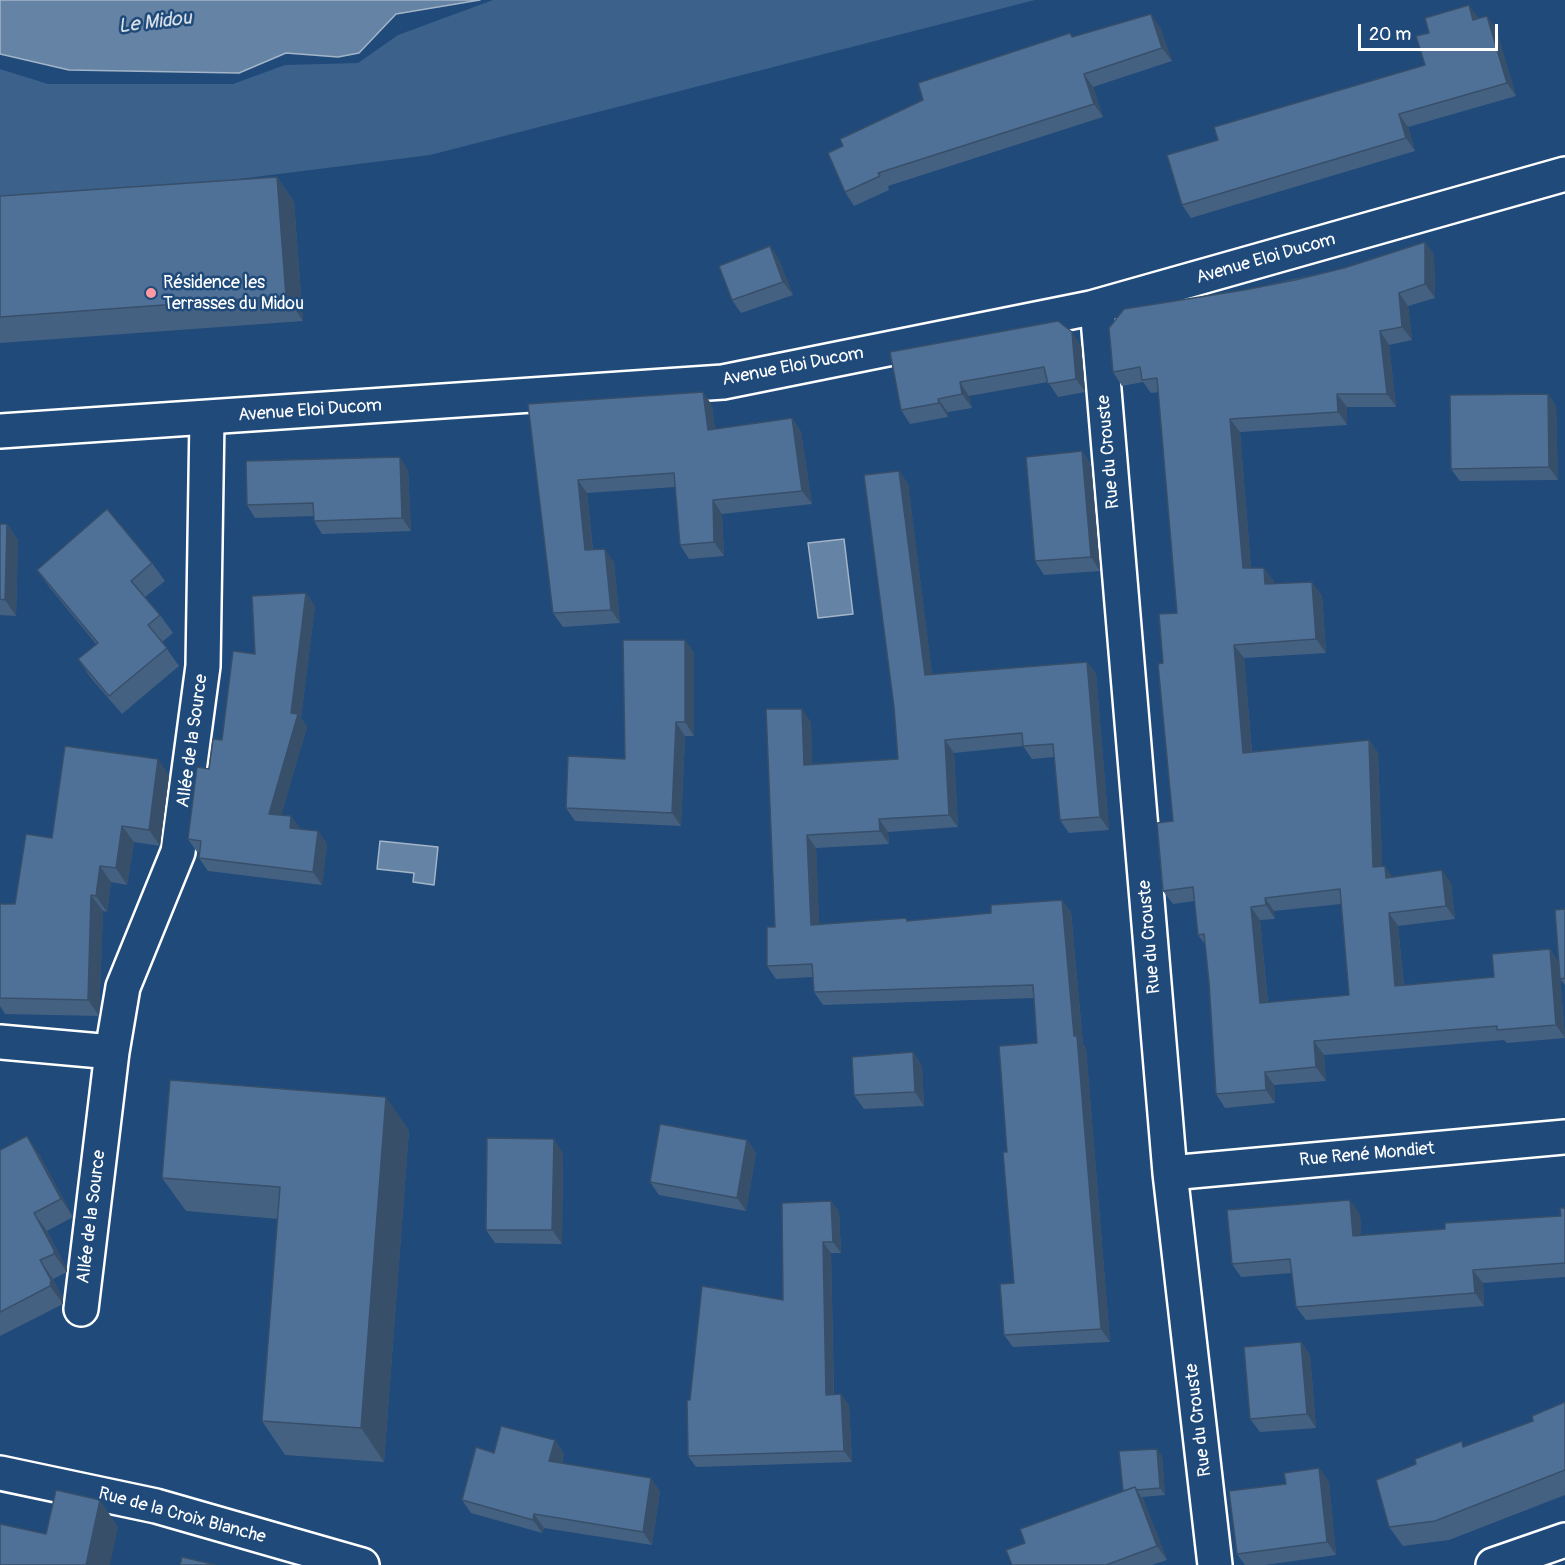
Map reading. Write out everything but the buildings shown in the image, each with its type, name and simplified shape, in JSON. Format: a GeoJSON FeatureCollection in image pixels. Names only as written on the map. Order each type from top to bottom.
{"type":"FeatureCollection","features":[{"type":"Feature","properties":{"kind":"street","name":"Avenue Eloi Ducom"},"geometry":{"type":"LineString","coordinates":[[0,431],[723,382],[1097,307],[1565,174]]}},
{"type":"Feature","properties":{"kind":"street","name":"Rue du Crouste"},"geometry":{"type":"LineString","coordinates":[[1097,307],[1170,1173],[1215,1565]]}},
{"type":"Feature","properties":{"kind":"street","name":"Allée de la Source"},"geometry":{"type":"LineString","coordinates":[[81,1310],[112,1052],[123,987],[178,852],[203,666],[207,418]]}},
{"type":"Feature","properties":{"kind":"street"},"geometry":{"type":"LineString","coordinates":[[0,1042],[112,1052]]}},
{"type":"Feature","properties":{"kind":"street","name":"Rue René Mondiet"},"geometry":{"type":"LineString","coordinates":[[1170,1173],[1565,1137]]}},
{"type":"Feature","properties":{"kind":"street","name":"Rue de la Croix Blanche"},"geometry":{"type":"LineString","coordinates":[[0,1473],[156,1506],[362,1565]]}},
{"type":"Feature","properties":{"kind":"street"},"geometry":{"type":"LineString","coordinates":[[1499,1564],[1565,1540]]}},
{"type":"Feature","properties":{"kind":"shaded area"},"geometry":{"type":"Polygon","coordinates":[[[493,0],[1035,0],[430,155],[0,209],[0,69],[48,84],[233,84],[285,65],[358,63],[398,35],[493,0]]]}},
{"type":"Feature","properties":{"kind":"water","name":"Le Midou"},"geometry":{"type":"Polygon","coordinates":[[[0,0],[480,0],[396,14],[359,53],[338,57],[286,53],[239,73],[69,70],[0,54],[0,0]]]}},
{"type":"Feature","properties":{"kind":"water"},"geometry":{"type":"Polygon","coordinates":[[[844,539],[853,614],[818,618],[808,543],[844,539]]]}},
{"type":"Feature","properties":{"kind":"water"},"geometry":{"type":"Polygon","coordinates":[[[380,841],[438,847],[434,885],[413,882],[414,873],[377,869],[380,841]]]}},
{"type":"Feature","properties":{"kind":"place","name":"Résidence les Terrasses du Midou"},"geometry":{"type":"Point","coordinates":[151,293]}}]}
